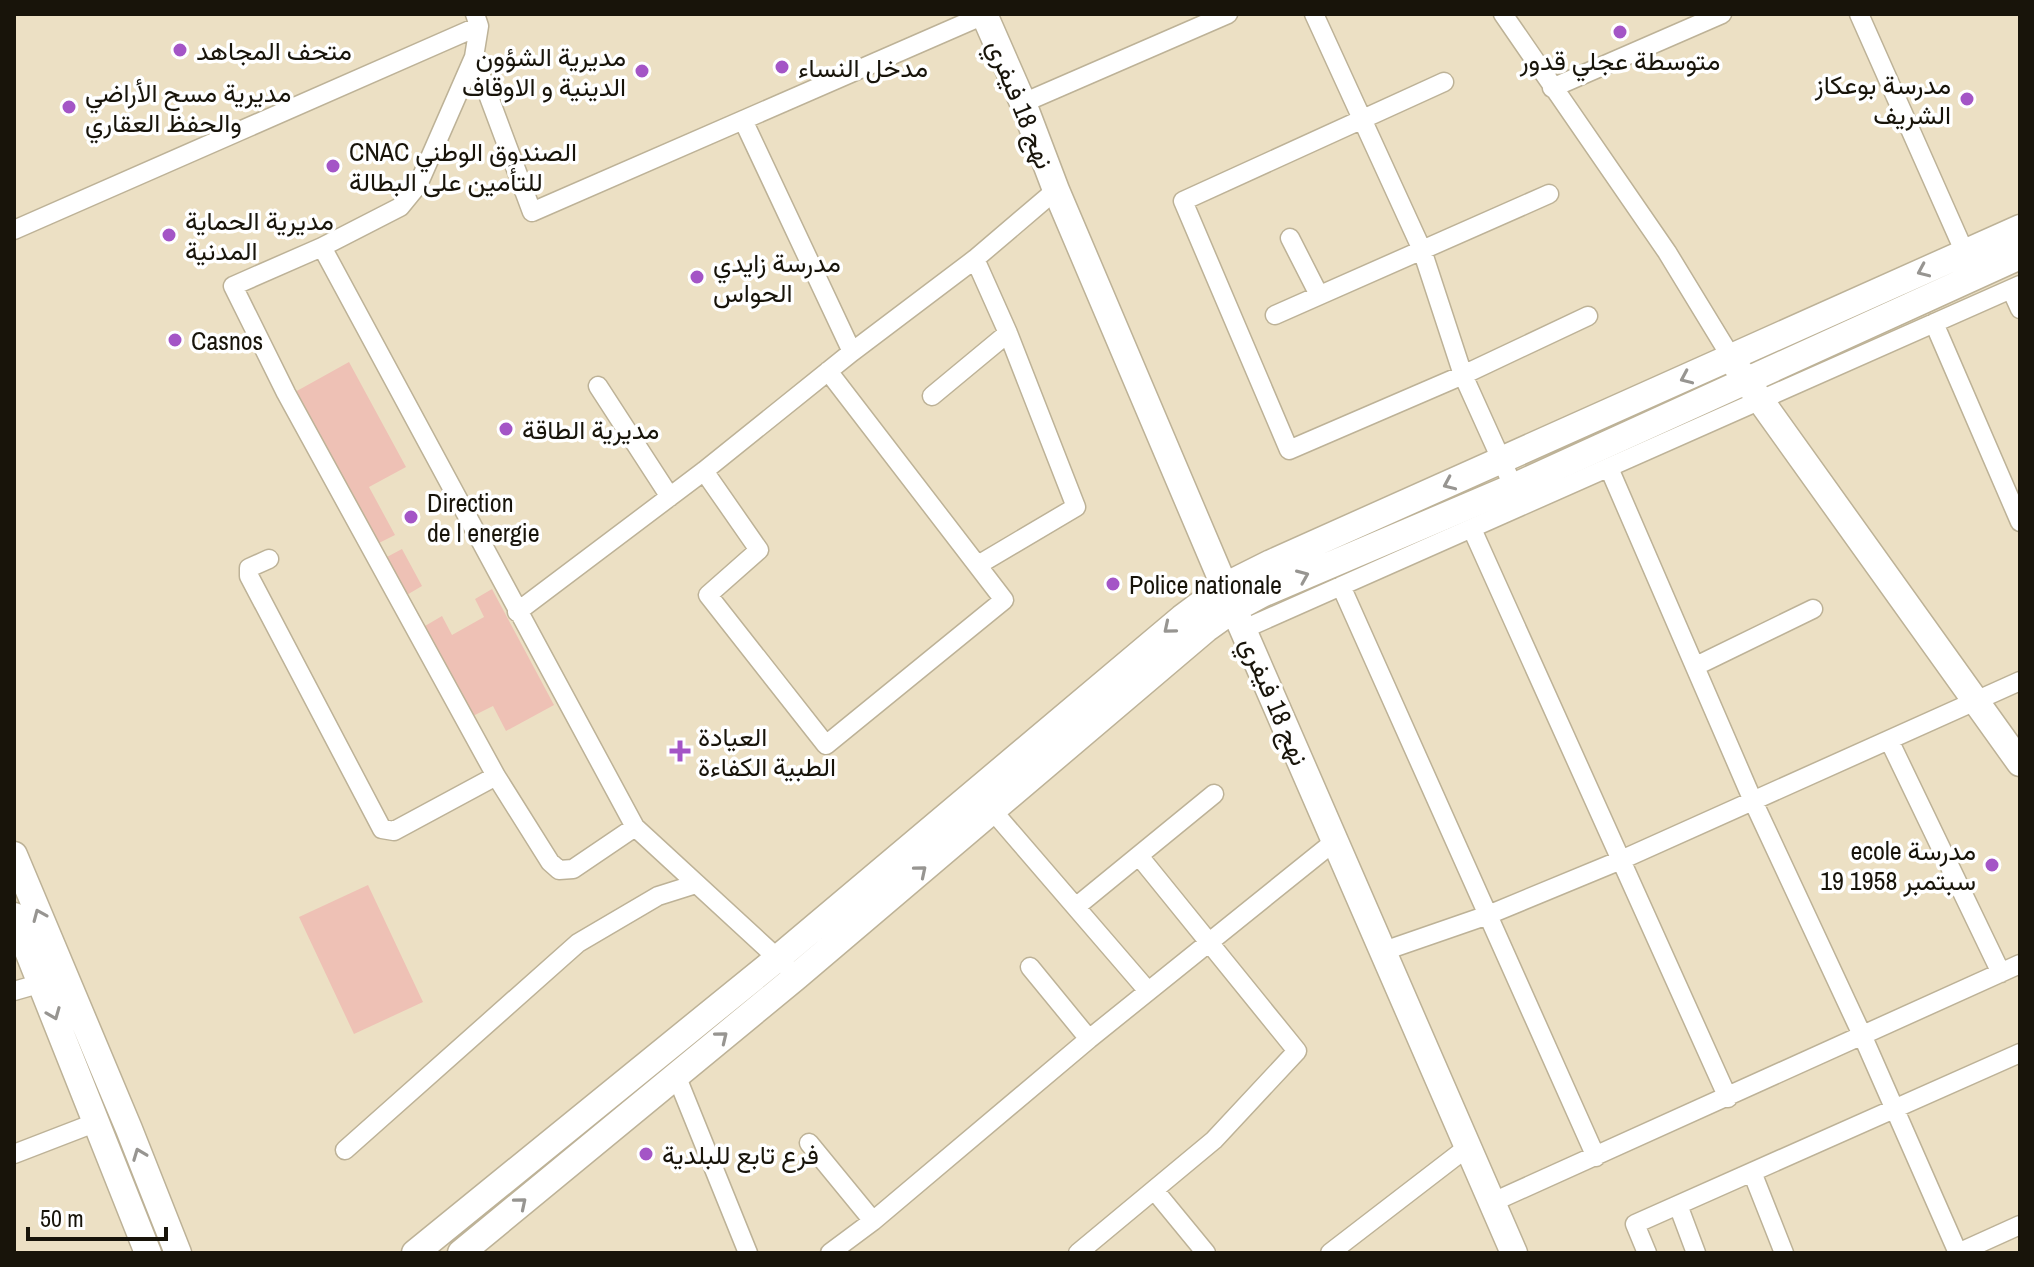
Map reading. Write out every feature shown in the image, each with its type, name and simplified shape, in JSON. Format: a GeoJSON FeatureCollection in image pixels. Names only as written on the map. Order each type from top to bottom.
{"type":"FeatureCollection","features":[{"type":"Feature","properties":{"kind":"main road","name":"نهج 18 فيفري"},"geometry":{"type":"LineString","coordinates":[[984,14],[1381,952],[1514,1253]]}},
{"type":"Feature","properties":{"kind":"main road"},"geometry":{"type":"LineString","coordinates":[[461,1253],[676,1075],[787,968],[1182,618],[1234,608],[1271,563],[2020,228]]}},
{"type":"Feature","properties":{"kind":"main road"},"geometry":{"type":"LineString","coordinates":[[415,1253],[992,810],[1234,608],[1291,581],[1518,497],[1753,392],[2020,256]]}},
{"type":"Feature","properties":{"kind":"main road"},"geometry":{"type":"LineString","coordinates":[[1731,357],[2020,763]]}},
{"type":"Feature","properties":{"kind":"main road"},"geometry":{"type":"LineString","coordinates":[[14,855],[124,1115],[178,1253]]}},
{"type":"Feature","properties":{"kind":"main road"},"geometry":{"type":"LineString","coordinates":[[14,916],[148,1253]]}},
{"type":"Feature","properties":{"kind":"street"},"geometry":{"type":"LineString","coordinates":[[474,57],[532,212],[984,14]]}},
{"type":"Feature","properties":{"kind":"street"},"geometry":{"type":"LineString","coordinates":[[1023,103],[1228,14]]}},
{"type":"Feature","properties":{"kind":"street"},"geometry":{"type":"LineString","coordinates":[[1314,14],[1422,250],[1463,375],[1518,497]]}},
{"type":"Feature","properties":{"kind":"street"},"geometry":{"type":"LineString","coordinates":[[1503,14],[1667,252],[1731,357]]}},
{"type":"Feature","properties":{"kind":"street"},"geometry":{"type":"LineString","coordinates":[[1552,88],[1722,14]]}},
{"type":"Feature","properties":{"kind":"street"},"geometry":{"type":"LineString","coordinates":[[1859,14],[1965,253]]}},
{"type":"Feature","properties":{"kind":"street"},"geometry":{"type":"LineString","coordinates":[[14,230],[477,20],[474,57],[418,185],[400,207],[322,247],[233,286],[286,393],[496,776],[550,862],[559,870],[573,869],[635,827]]}},
{"type":"Feature","properties":{"kind":"street"},"geometry":{"type":"LineString","coordinates":[[1444,82],[1183,201],[1289,450],[1463,375],[1588,316]]}},
{"type":"Feature","properties":{"kind":"street"},"geometry":{"type":"LineString","coordinates":[[743,120],[852,352]]}},
{"type":"Feature","properties":{"kind":"street"},"geometry":{"type":"LineString","coordinates":[[517,612],[704,471],[852,352],[975,259],[1056,190]]}},
{"type":"Feature","properties":{"kind":"street"},"geometry":{"type":"LineString","coordinates":[[1275,315],[1549,194]]}},
{"type":"Feature","properties":{"kind":"street"},"geometry":{"type":"LineString","coordinates":[[1290,238],[1319,295]]}},
{"type":"Feature","properties":{"kind":"street"},"geometry":{"type":"LineString","coordinates":[[322,247],[635,827],[787,968]]}},
{"type":"Feature","properties":{"kind":"street"},"geometry":{"type":"LineString","coordinates":[[975,259],[1008,333],[1076,507],[978,565]]}},
{"type":"Feature","properties":{"kind":"street"},"geometry":{"type":"LineString","coordinates":[[1234,608],[1341,586],[1472,529],[1518,497],[1609,468],[1753,392],[1934,323],[2016,287],[2020,309]]}},
{"type":"Feature","properties":{"kind":"street"},"geometry":{"type":"LineString","coordinates":[[1934,323],[2020,522]]}},
{"type":"Feature","properties":{"kind":"street"},"geometry":{"type":"LineString","coordinates":[[932,396],[1008,333]]}},
{"type":"Feature","properties":{"kind":"street"},"geometry":{"type":"LineString","coordinates":[[704,471],[759,550],[708,595],[826,745],[1004,600],[828,371]]}},
{"type":"Feature","properties":{"kind":"street"},"geometry":{"type":"LineString","coordinates":[[598,386],[670,497]]}},
{"type":"Feature","properties":{"kind":"street"},"geometry":{"type":"LineString","coordinates":[[1609,468],[1753,801],[1863,1037],[1958,1253],[2020,1225]]}},
{"type":"Feature","properties":{"kind":"street"},"geometry":{"type":"LineString","coordinates":[[1472,529],[1728,1098]]}},
{"type":"Feature","properties":{"kind":"street"},"geometry":{"type":"LineString","coordinates":[[269,559],[249,568],[249,576],[382,829],[394,831],[496,776]]}},
{"type":"Feature","properties":{"kind":"street"},"geometry":{"type":"LineString","coordinates":[[1341,586],[1596,1157]]}},
{"type":"Feature","properties":{"kind":"street"},"geometry":{"type":"LineString","coordinates":[[1696,666],[1813,609]]}},
{"type":"Feature","properties":{"kind":"street"},"geometry":{"type":"LineString","coordinates":[[1381,952],[1488,915],[1621,860],[2020,681]]}},
{"type":"Feature","properties":{"kind":"street"},"geometry":{"type":"LineString","coordinates":[[1889,740],[2001,973]]}},
{"type":"Feature","properties":{"kind":"street"},"geometry":{"type":"LineString","coordinates":[[1077,906],[1214,794]]}},
{"type":"Feature","properties":{"kind":"street"},"geometry":{"type":"LineString","coordinates":[[992,810],[1148,991]]}},
{"type":"Feature","properties":{"kind":"street"},"geometry":{"type":"LineString","coordinates":[[830,1253],[1335,841]]}},
{"type":"Feature","properties":{"kind":"street"},"geometry":{"type":"LineString","coordinates":[[1078,1253],[1214,1140],[1297,1051],[1139,856]]}},
{"type":"Feature","properties":{"kind":"street"},"geometry":{"type":"LineString","coordinates":[[345,1150],[578,943],[658,896],[696,884]]}},
{"type":"Feature","properties":{"kind":"street"},"geometry":{"type":"LineString","coordinates":[[1493,1202],[2020,964]]}},
{"type":"Feature","properties":{"kind":"street"},"geometry":{"type":"LineString","coordinates":[[1030,967],[1089,1039]]}},
{"type":"Feature","properties":{"kind":"street"},"geometry":{"type":"LineString","coordinates":[[14,991],[42,983]]}},
{"type":"Feature","properties":{"kind":"street"},"geometry":{"type":"LineString","coordinates":[[1647,1253],[1635,1224],[2020,1053]]}},
{"type":"Feature","properties":{"kind":"street"},"geometry":{"type":"LineString","coordinates":[[676,1075],[748,1253]]}},
{"type":"Feature","properties":{"kind":"street"},"geometry":{"type":"LineString","coordinates":[[14,1154],[97,1122]]}},
{"type":"Feature","properties":{"kind":"street"},"geometry":{"type":"LineString","coordinates":[[809,1143],[873,1221]]}},
{"type":"Feature","properties":{"kind":"street"},"geometry":{"type":"LineString","coordinates":[[1330,1253],[1469,1146]]}},
{"type":"Feature","properties":{"kind":"street"},"geometry":{"type":"LineString","coordinates":[[1752,1172],[1784,1253]]}},
{"type":"Feature","properties":{"kind":"street"},"geometry":{"type":"LineString","coordinates":[[1155,1191],[1206,1253]]}},
{"type":"Feature","properties":{"kind":"street"},"geometry":{"type":"LineString","coordinates":[[1678,1205],[1696,1253]]}},
{"type":"Feature","properties":{"kind":"shaded area"},"geometry":{"type":"Polygon","coordinates":[[[349,362],[406,467],[369,487],[395,535],[377,544],[295,392],[349,362]]]}},
{"type":"Feature","properties":{"kind":"shaded area"},"geometry":{"type":"Polygon","coordinates":[[[402,549],[422,586],[405,596],[385,558],[402,549]]]}},
{"type":"Feature","properties":{"kind":"shaded area"},"geometry":{"type":"Polygon","coordinates":[[[492,589],[554,705],[506,731],[493,706],[473,716],[425,626],[442,616],[452,635],[484,617],[475,599],[492,589]]]}},
{"type":"Feature","properties":{"kind":"shaded area"},"geometry":{"type":"Polygon","coordinates":[[[368,885],[423,1002],[354,1034],[299,917],[368,885]]]}},
{"type":"Feature","properties":{"kind":"place","name":"متوسطة عجلي قدور"},"geometry":{"type":"Point","coordinates":[1620,32]}},
{"type":"Feature","properties":{"kind":"place","name":"متحف المجاهد"},"geometry":{"type":"Point","coordinates":[180,50]}},
{"type":"Feature","properties":{"kind":"place","name":"مدخل النساء"},"geometry":{"type":"Point","coordinates":[782,67]}},
{"type":"Feature","properties":{"kind":"place","name":"مديرية الشؤون الدينية و الاوقاف"},"geometry":{"type":"Point","coordinates":[642,71]}},
{"type":"Feature","properties":{"kind":"place","name":"مدرسة بوعكاز الشريف"},"geometry":{"type":"Point","coordinates":[1967,99]}},
{"type":"Feature","properties":{"kind":"place","name":"مديرية مسح الأراضي والحفظ العقاري"},"geometry":{"type":"Point","coordinates":[69,107]}},
{"type":"Feature","properties":{"kind":"place","name":"CNAC الصندوق الوطني للتأمين على البطالة"},"geometry":{"type":"Point","coordinates":[333,166]}},
{"type":"Feature","properties":{"kind":"place","name":"مديرية الحماية المدنية"},"geometry":{"type":"Point","coordinates":[169,235]}},
{"type":"Feature","properties":{"kind":"place","name":"مدرسة زايدي الحواس"},"geometry":{"type":"Point","coordinates":[697,277]}},
{"type":"Feature","properties":{"kind":"place","name":"Casnos"},"geometry":{"type":"Point","coordinates":[175,340]}},
{"type":"Feature","properties":{"kind":"place","name":"مديرية الطاقة"},"geometry":{"type":"Point","coordinates":[506,429]}},
{"type":"Feature","properties":{"kind":"place","name":"Direction de l energie"},"geometry":{"type":"Point","coordinates":[411,517]}},
{"type":"Feature","properties":{"kind":"place","name":"Police nationale"},"geometry":{"type":"Point","coordinates":[1113,584]}},
{"type":"Feature","properties":{"kind":"place","name":"العيادة الطبية الكفاءة"},"geometry":{"type":"Point","coordinates":[680,751]}},
{"type":"Feature","properties":{"kind":"place","name":"ecole مدرسة 19 سبتمبر 1958"},"geometry":{"type":"Point","coordinates":[1992,865]}},
{"type":"Feature","properties":{"kind":"place","name":"فرع تابع للبلدية"},"geometry":{"type":"Point","coordinates":[646,1154]}}]}
